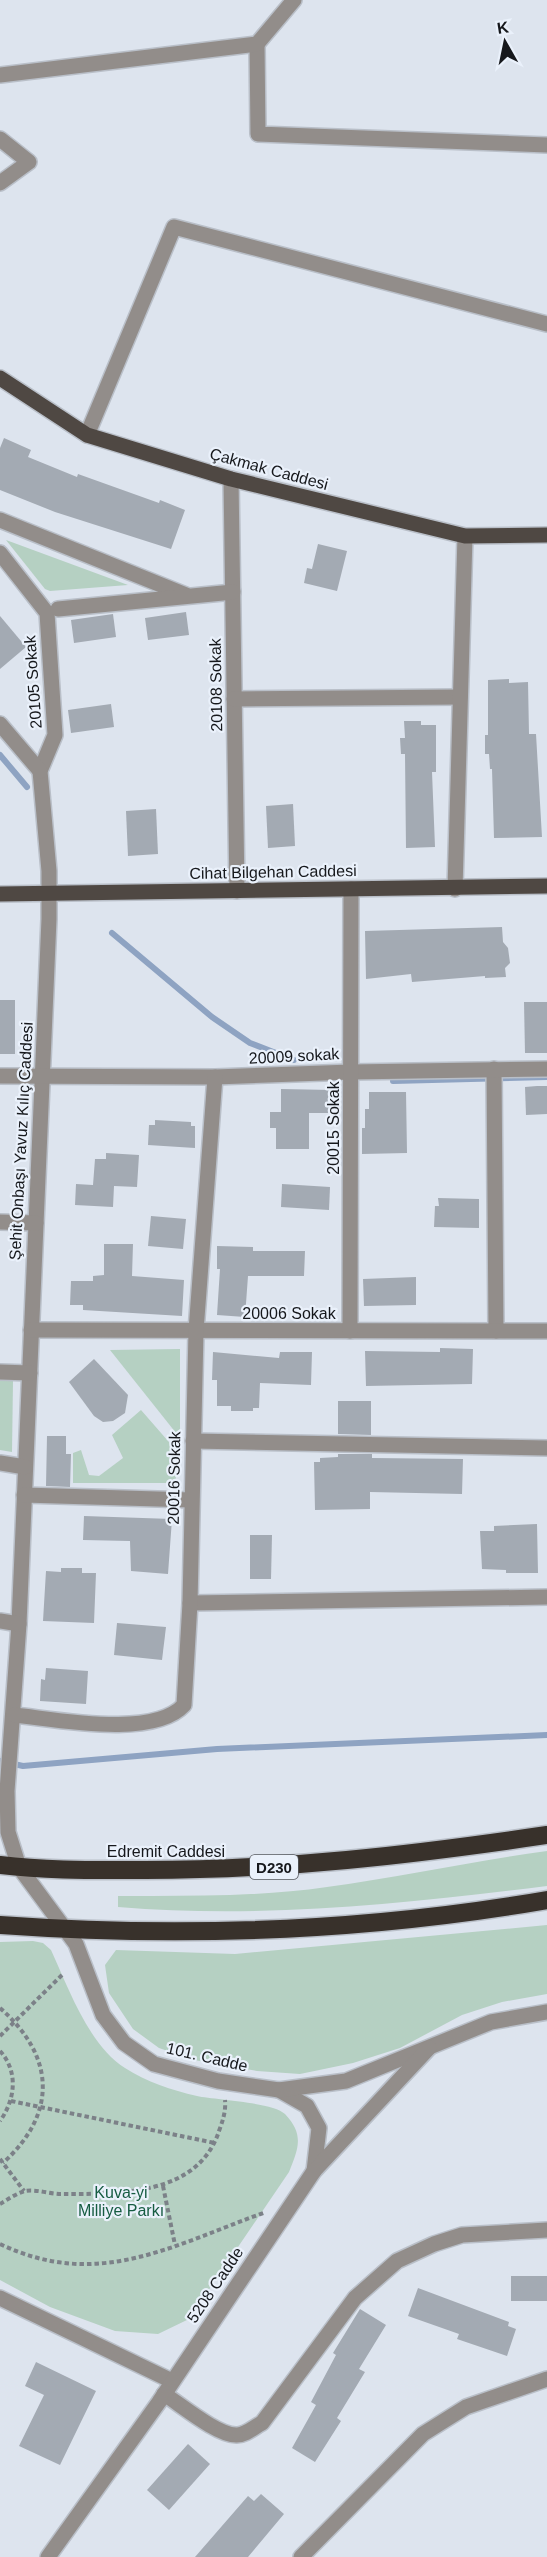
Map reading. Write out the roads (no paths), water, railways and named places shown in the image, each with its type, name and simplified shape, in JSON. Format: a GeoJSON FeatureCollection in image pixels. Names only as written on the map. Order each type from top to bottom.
{"type":"FeatureCollection","features":[{"type":"Feature","properties":{"kind":"highway","name":"Edremit Caddesi"},"geometry":{"type":"LineString","coordinates":[[0,1865],[84,1870],[234,1870],[339,1863],[547,1835]]}},
{"type":"Feature","properties":{"kind":"highway"},"geometry":{"type":"LineString","coordinates":[[0,1925],[67,1930],[218,1930],[376,1923],[547,1900]]}},
{"type":"Feature","properties":{"kind":"main road","name":"Çakmak Caddesi"},"geometry":{"type":"LineString","coordinates":[[0,378],[87,435],[231,479],[465,536],[547,535]]}},
{"type":"Feature","properties":{"kind":"main road","name":"Cihat Bilgehan Caddesi"},"geometry":{"type":"LineString","coordinates":[[0,894],[547,886]]}},
{"type":"Feature","properties":{"kind":"street"},"geometry":{"type":"LineString","coordinates":[[294,0],[257,44],[258,134],[547,145]]}},
{"type":"Feature","properties":{"kind":"street"},"geometry":{"type":"LineString","coordinates":[[0,75],[257,44]]}},
{"type":"Feature","properties":{"kind":"street"},"geometry":{"type":"LineString","coordinates":[[0,139],[29,162],[0,183]]}},
{"type":"Feature","properties":{"kind":"street"},"geometry":{"type":"LineString","coordinates":[[87,435],[174,227],[547,324]]}},
{"type":"Feature","properties":{"kind":"street","name":"20108 Sokak"},"geometry":{"type":"LineString","coordinates":[[231,479],[237,891]]}},
{"type":"Feature","properties":{"kind":"street"},"geometry":{"type":"LineString","coordinates":[[0,520],[186,595]]}},
{"type":"Feature","properties":{"kind":"street"},"geometry":{"type":"LineString","coordinates":[[455,889],[465,536]]}},
{"type":"Feature","properties":{"kind":"street","name":"20105 Sokak"},"geometry":{"type":"LineString","coordinates":[[0,553],[46,613],[55,735],[40,771],[49,893]]}},
{"type":"Feature","properties":{"kind":"street"},"geometry":{"type":"LineString","coordinates":[[58,609],[233,592]]}},
{"type":"Feature","properties":{"kind":"street"},"geometry":{"type":"LineString","coordinates":[[234,699],[460,697]]}},
{"type":"Feature","properties":{"kind":"street"},"geometry":{"type":"LineString","coordinates":[[0,724],[40,771]]}},
{"type":"Feature","properties":{"kind":"street","name":"20015 Sokak"},"geometry":{"type":"LineString","coordinates":[[350,1331],[351,889]]}},
{"type":"Feature","properties":{"kind":"street","name":"Şehit Onbaşı Yavuz Kılıç Caddesi"},"geometry":{"type":"LineString","coordinates":[[5,1797],[14,1715],[19,1624],[49,893]]}},
{"type":"Feature","properties":{"kind":"street","name":"20009 sokak"},"geometry":{"type":"LineString","coordinates":[[0,1076],[215,1077],[351,1071],[547,1069]]}},
{"type":"Feature","properties":{"kind":"street"},"geometry":{"type":"LineString","coordinates":[[494,1070],[496,1331]]}},
{"type":"Feature","properties":{"kind":"street","name":"20016 Sokak"},"geometry":{"type":"LineString","coordinates":[[14,1715],[96,1724],[152,1721],[176,1713],[184,1706],[190,1603],[196,1330],[215,1077]]}},
{"type":"Feature","properties":{"kind":"street"},"geometry":{"type":"LineString","coordinates":[[0,1222],[36,1223]]}},
{"type":"Feature","properties":{"kind":"street","name":"20006 Sokak"},"geometry":{"type":"LineString","coordinates":[[31,1330],[547,1331]]}},
{"type":"Feature","properties":{"kind":"street"},"geometry":{"type":"LineString","coordinates":[[0,1372],[30,1373]]}},
{"type":"Feature","properties":{"kind":"street"},"geometry":{"type":"LineString","coordinates":[[193,1441],[547,1448]]}},
{"type":"Feature","properties":{"kind":"street"},"geometry":{"type":"LineString","coordinates":[[0,1463],[25,1467]]}},
{"type":"Feature","properties":{"kind":"street"},"geometry":{"type":"LineString","coordinates":[[24,1495],[191,1500]]}},
{"type":"Feature","properties":{"kind":"street"},"geometry":{"type":"LineString","coordinates":[[190,1603],[547,1597]]}},
{"type":"Feature","properties":{"kind":"street"},"geometry":{"type":"LineString","coordinates":[[0,1621],[19,1624]]}},
{"type":"Feature","properties":{"kind":"street","name":"101. Cadde"},"geometry":{"type":"LineString","coordinates":[[5,1797],[8,1832],[19,1867],[76,1944],[103,2015],[124,2043],[154,2064],[218,2081],[279,2090],[307,2106],[319,2128],[314,2171]]}},
{"type":"Feature","properties":{"kind":"street"},"geometry":{"type":"LineString","coordinates":[[279,2090],[346,2081],[491,2022],[547,2012]]}},
{"type":"Feature","properties":{"kind":"street","name":"5208 Cadde"},"geometry":{"type":"LineString","coordinates":[[48,2557],[168,2387],[314,2171],[429,2048]]}},
{"type":"Feature","properties":{"kind":"street"},"geometry":{"type":"LineString","coordinates":[[0,2298],[168,2387],[222,2432],[236,2436],[246,2433],[262,2422],[356,2298],[397,2261],[434,2244],[462,2235],[547,2230]]}},
{"type":"Feature","properties":{"kind":"street"},"geometry":{"type":"LineString","coordinates":[[301,2557],[423,2434],[466,2407],[547,2379]]}},
{"type":"Feature","properties":{"kind":"waterway"},"geometry":{"type":"LineString","coordinates":[[0,755],[27,787]]}},
{"type":"Feature","properties":{"kind":"waterway"},"geometry":{"type":"LineString","coordinates":[[112,933],[212,1017],[250,1043],[294,1060]]}},
{"type":"Feature","properties":{"kind":"waterway"},"geometry":{"type":"LineString","coordinates":[[393,1081],[547,1077]]}},
{"type":"Feature","properties":{"kind":"waterway"},"geometry":{"type":"LineString","coordinates":[[0,1761],[23,1766],[217,1749],[547,1735]]}},
{"type":"Feature","properties":{"kind":"park label","name":"Kuva-yi Milliye Parkı"},"geometry":{"type":"Point","coordinates":[121,2201]}}]}
